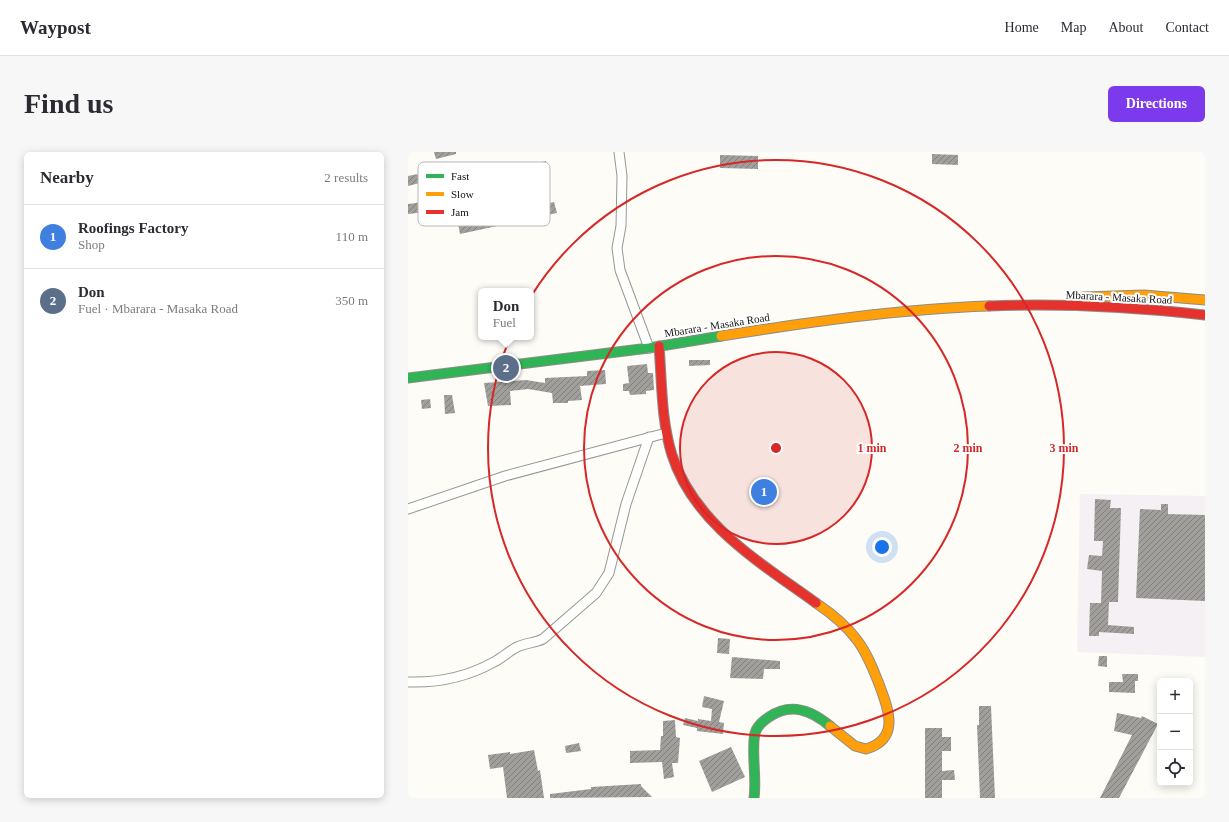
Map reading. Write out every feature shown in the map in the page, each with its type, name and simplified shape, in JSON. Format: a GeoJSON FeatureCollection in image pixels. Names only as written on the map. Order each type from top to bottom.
{"type":"FeatureCollection","features":[{"type":"Feature","properties":{"kind":"main road","name":"Mbarara - Masaka Road"},"geometry":{"type":"LineString","coordinates":[[408,378],[648,348],[783,326],[927,308],[1031,304],[1112,295],[1153,296],[1205,300]]}},
{"type":"Feature","properties":{"kind":"main road","name":"Mbarara - Masaka Road"},"geometry":{"type":"LineString","coordinates":[[1031,304],[1140,308],[1205,315]]}},
{"type":"Feature","properties":{"kind":"main road"},"geometry":{"type":"LineString","coordinates":[[659,346],[666,433],[679,475],[686,489],[712,521],[781,579],[826,609],[855,637],[870,660],[888,710],[890,722],[886,733],[877,745],[870,749],[861,749],[855,746],[818,715],[801,709],[779,711],[766,718],[759,725],[755,739],[754,798]]}},
{"type":"Feature","properties":{"kind":"street"},"geometry":{"type":"LineString","coordinates":[[619,152],[622,176],[621,226],[617,248],[620,270],[648,348]]}},
{"type":"Feature","properties":{"kind":"street"},"geometry":{"type":"LineString","coordinates":[[408,509],[505,476],[666,433]]}},
{"type":"Feature","properties":{"kind":"street"},"geometry":{"type":"LineString","coordinates":[[408,682],[431,683],[448,680],[492,663],[519,646],[540,641],[596,593],[609,573],[626,504],[649,437]]}},
{"type":"Feature","properties":{"kind":"shaded area"},"geometry":{"type":"Polygon","coordinates":[[[1080,494],[1205,496],[1205,657],[1077,652],[1080,494]]]}},
{"type":"Feature","properties":{"kind":"building"},"geometry":{"type":"Polygon","coordinates":[[[434,152],[456,152],[456,154],[436,159],[434,152]]]}},
{"type":"Feature","properties":{"kind":"building"},"geometry":{"type":"Polygon","coordinates":[[[932,154],[958,155],[958,165],[932,164],[932,154]]]}},
{"type":"Feature","properties":{"kind":"building"},"geometry":{"type":"Polygon","coordinates":[[[720,155],[758,156],[758,169],[720,168],[720,155]]]}},
{"type":"Feature","properties":{"kind":"building"},"geometry":{"type":"Polygon","coordinates":[[[418,174],[418,184],[408,186],[408,176],[418,174]]]}},
{"type":"Feature","properties":{"kind":"building"},"geometry":{"type":"Polygon","coordinates":[[[554,202],[557,213],[550,215],[550,203],[554,202]]]}},
{"type":"Feature","properties":{"kind":"building"},"geometry":{"type":"Polygon","coordinates":[[[418,203],[418,213],[408,214],[408,204],[418,203]]]}},
{"type":"Feature","properties":{"kind":"building"},"geometry":{"type":"Polygon","coordinates":[[[459,226],[497,226],[460,234],[459,226]]]}},
{"type":"Feature","properties":{"kind":"building"},"geometry":{"type":"Polygon","coordinates":[[[689,360],[710,360],[710,365],[689,366],[689,360]]]}},
{"type":"Feature","properties":{"kind":"building"},"geometry":{"type":"Polygon","coordinates":[[[647,364],[648,373],[653,373],[654,390],[646,391],[646,394],[630,395],[629,391],[623,391],[623,384],[629,383],[627,366],[647,364]]]}},
{"type":"Feature","properties":{"kind":"building"},"geometry":{"type":"Polygon","coordinates":[[[605,370],[606,384],[580,386],[582,400],[568,401],[568,403],[553,403],[552,393],[528,389],[510,391],[511,405],[488,406],[484,383],[526,380],[545,383],[545,378],[587,376],[587,371],[605,370]]]}},
{"type":"Feature","properties":{"kind":"building"},"geometry":{"type":"Polygon","coordinates":[[[444,395],[452,395],[455,413],[445,414],[444,395]]]}},
{"type":"Feature","properties":{"kind":"building"},"geometry":{"type":"Polygon","coordinates":[[[430,399],[431,408],[422,409],[421,400],[430,399]]]}},
{"type":"Feature","properties":{"kind":"building"},"geometry":{"type":"Polygon","coordinates":[[[1095,499],[1111,500],[1110,508],[1121,508],[1118,602],[1109,602],[1108,625],[1134,627],[1134,634],[1099,632],[1099,636],[1089,636],[1090,603],[1101,603],[1102,571],[1087,569],[1089,555],[1102,556],[1103,541],[1094,541],[1095,499]]]}},
{"type":"Feature","properties":{"kind":"building"},"geometry":{"type":"Polygon","coordinates":[[[1161,504],[1168,504],[1168,514],[1205,515],[1205,601],[1136,598],[1140,509],[1161,510],[1161,504]]]}},
{"type":"Feature","properties":{"kind":"building"},"geometry":{"type":"Polygon","coordinates":[[[718,638],[730,639],[729,654],[717,653],[718,638]]]}},
{"type":"Feature","properties":{"kind":"building"},"geometry":{"type":"Polygon","coordinates":[[[1099,656],[1107,656],[1107,667],[1098,666],[1099,656]]]}},
{"type":"Feature","properties":{"kind":"building"},"geometry":{"type":"Polygon","coordinates":[[[732,657],[780,661],[780,669],[764,669],[763,679],[730,678],[732,657]]]}},
{"type":"Feature","properties":{"kind":"building"},"geometry":{"type":"Polygon","coordinates":[[[1122,674],[1138,674],[1138,681],[1135,681],[1135,693],[1109,692],[1109,682],[1123,682],[1122,674]]]}},
{"type":"Feature","properties":{"kind":"building"},"geometry":{"type":"Polygon","coordinates":[[[704,696],[724,701],[719,722],[724,723],[723,734],[697,731],[697,728],[683,725],[685,718],[698,721],[698,719],[711,721],[712,709],[702,707],[704,696]]]}},
{"type":"Feature","properties":{"kind":"building"},"geometry":{"type":"Polygon","coordinates":[[[979,706],[991,706],[995,798],[980,798],[977,725],[979,725],[979,706]]]}},
{"type":"Feature","properties":{"kind":"building"},"geometry":{"type":"Polygon","coordinates":[[[1117,713],[1141,718],[1142,716],[1157,724],[1119,798],[1100,798],[1132,735],[1114,731],[1117,713]]]}},
{"type":"Feature","properties":{"kind":"building"},"geometry":{"type":"Polygon","coordinates":[[[675,720],[676,737],[680,738],[678,763],[672,763],[674,777],[664,779],[662,762],[630,763],[630,751],[660,750],[661,736],[663,736],[663,721],[675,720]]]}},
{"type":"Feature","properties":{"kind":"building"},"geometry":{"type":"Polygon","coordinates":[[[925,728],[942,728],[942,737],[951,737],[951,751],[942,751],[942,771],[954,770],[955,780],[942,780],[942,798],[925,798],[925,728]]]}},
{"type":"Feature","properties":{"kind":"building"},"geometry":{"type":"Polygon","coordinates":[[[579,743],[581,751],[566,753],[565,746],[579,743]]]}},
{"type":"Feature","properties":{"kind":"building"},"geometry":{"type":"Polygon","coordinates":[[[731,747],[745,777],[712,792],[699,761],[731,747]]]}},
{"type":"Feature","properties":{"kind":"building"},"geometry":{"type":"Polygon","coordinates":[[[534,750],[538,771],[540,770],[544,798],[507,798],[503,767],[490,769],[488,755],[510,752],[510,754],[534,750]]]}},
{"type":"Feature","properties":{"kind":"building"},"geometry":{"type":"Polygon","coordinates":[[[641,784],[641,786],[652,797],[550,798],[550,794],[591,789],[591,787],[641,784]]]}},
{"type":"Feature","properties":{"kind":"traffic: fast"},"geometry":{"type":"LineString","coordinates":[[408,378],[649,348],[721,336]]}},
{"type":"Feature","properties":{"kind":"traffic: fast"},"geometry":{"type":"LineString","coordinates":[[754,798],[754,740],[756,730],[762,722],[777,712],[793,709],[808,712],[823,720],[830,726]]}},
{"type":"Feature","properties":{"kind":"traffic: slow"},"geometry":{"type":"LineString","coordinates":[[1083,297],[1144,295],[1205,300]]}},
{"type":"Feature","properties":{"kind":"traffic: slow"},"geometry":{"type":"LineString","coordinates":[[721,336],[821,321],[888,313],[989,306]]}},
{"type":"Feature","properties":{"kind":"traffic: slow"},"geometry":{"type":"LineString","coordinates":[[816,603],[843,624],[861,645],[874,673],[888,712],[888,730],[884,738],[877,744],[866,749],[855,746],[830,726]]}},
{"type":"Feature","properties":{"kind":"traffic: jam"},"geometry":{"type":"LineString","coordinates":[[989,306],[1097,306],[1205,315]]}},
{"type":"Feature","properties":{"kind":"traffic: jam"},"geometry":{"type":"LineString","coordinates":[[659,346],[662,401],[668,442],[682,480],[696,502],[713,522],[732,540],[773,573],[816,603]]}},
{"type":"Feature","properties":{"kind":"place","name":"Don"},"geometry":{"type":"Point","coordinates":[506,368]}},
{"type":"Feature","properties":{"kind":"place","name":"Roofings Factory"},"geometry":{"type":"Point","coordinates":[764,492]}}]}
